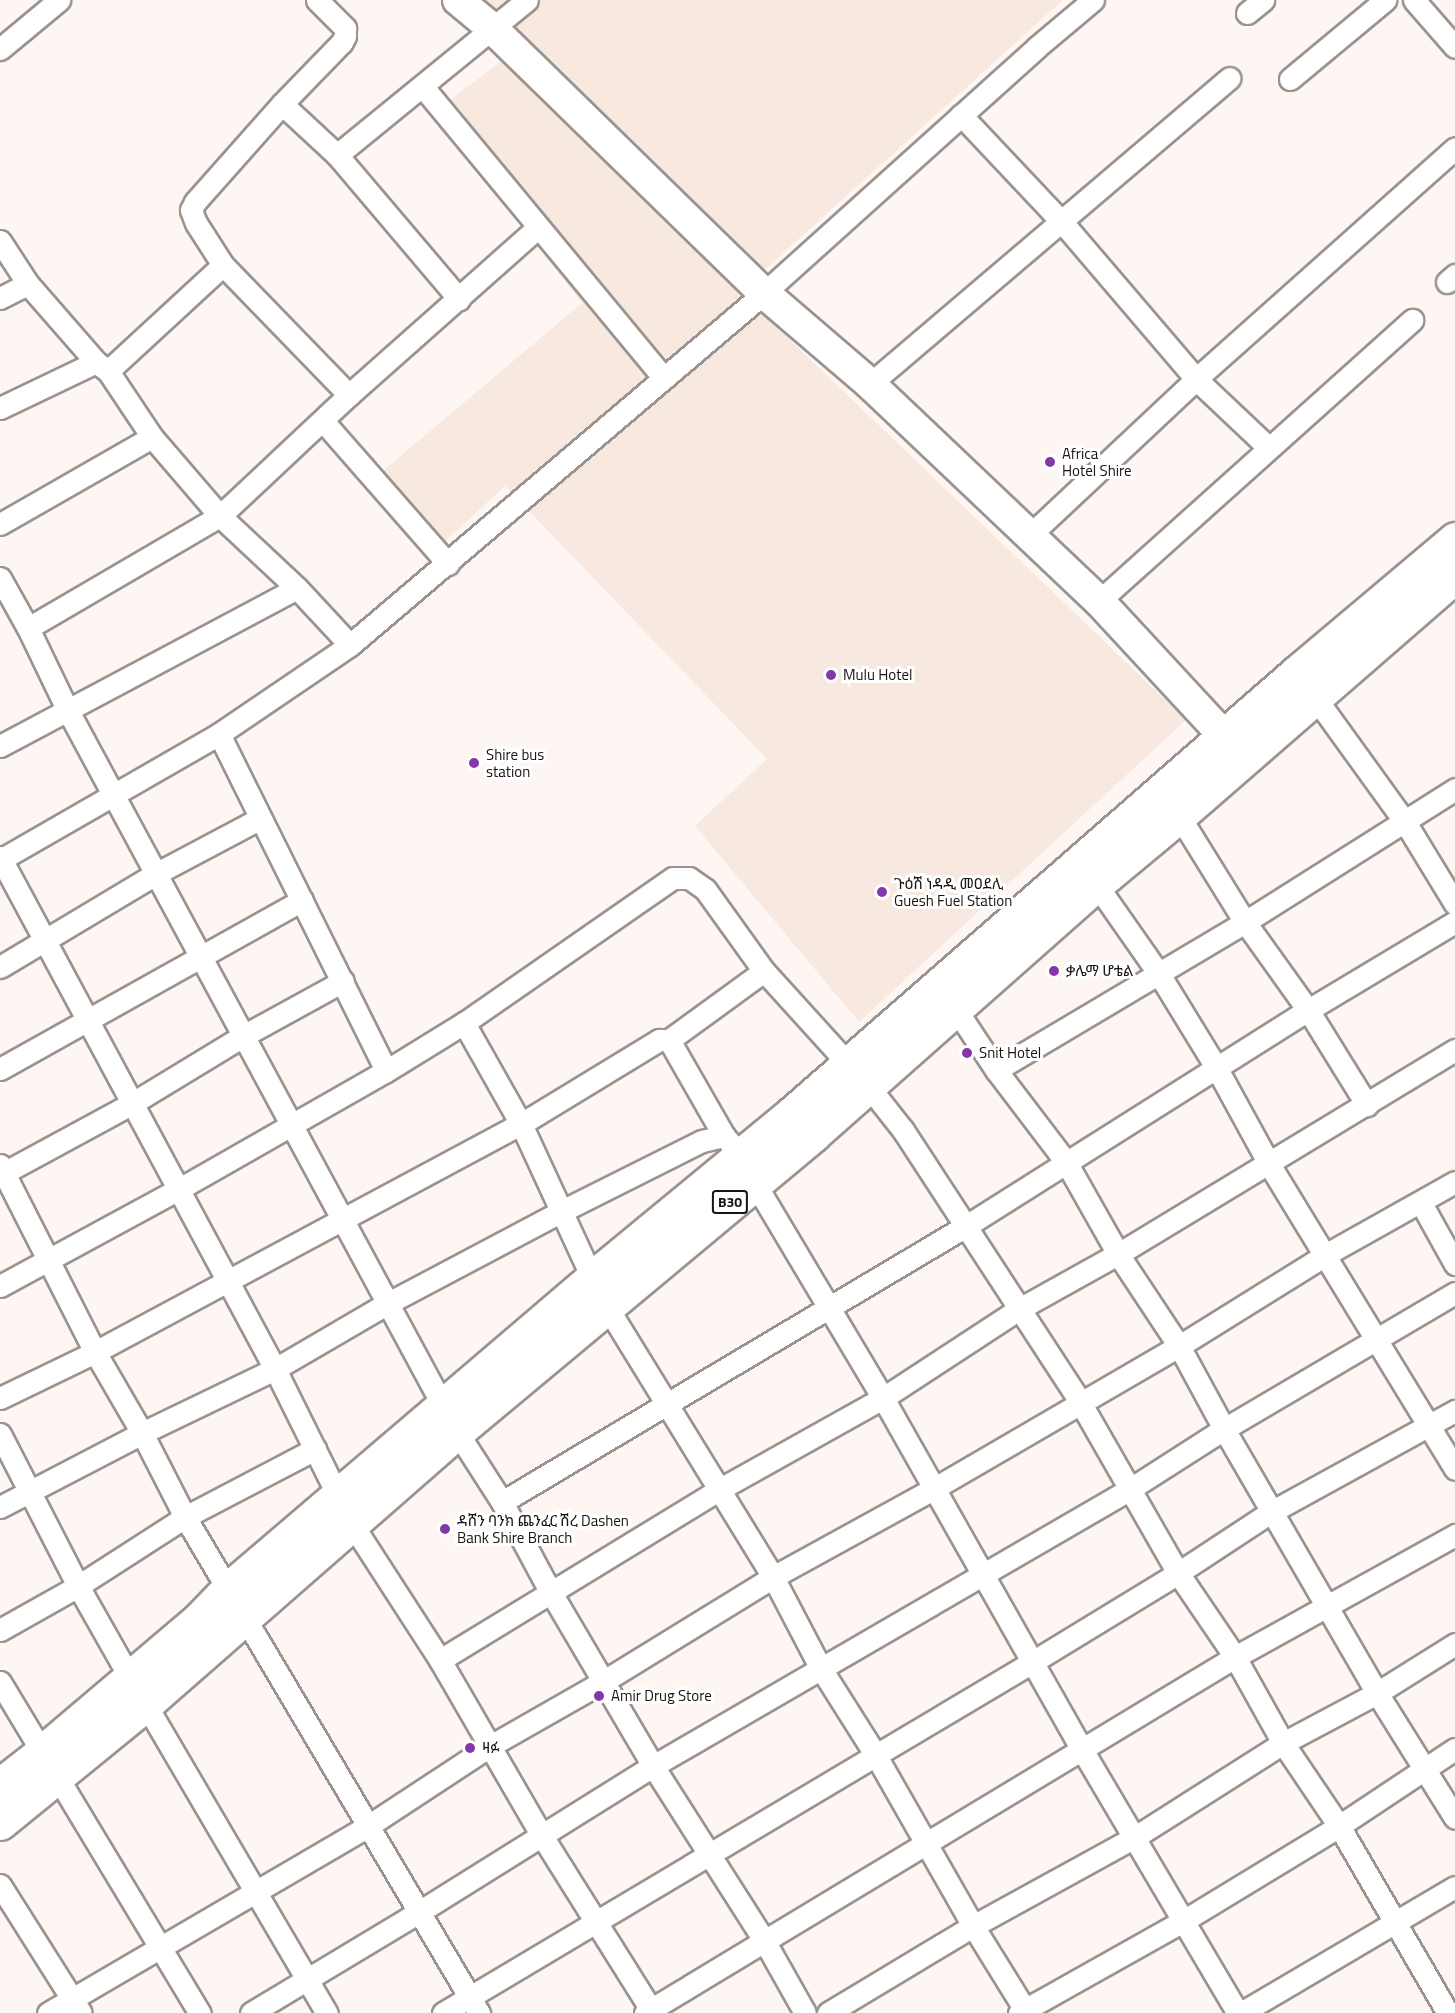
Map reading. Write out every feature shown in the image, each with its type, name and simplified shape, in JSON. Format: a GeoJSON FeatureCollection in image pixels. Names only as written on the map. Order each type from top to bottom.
{"type":"FeatureCollection","features":[{"type":"Feature","properties":{"kind":"highway","name":"B30"},"geometry":{"type":"LineString","coordinates":[[1234,749],[1305,665],[1455,539]]}},
{"type":"Feature","properties":{"kind":"highway","name":"B30"},"geometry":{"type":"LineString","coordinates":[[0,1785],[49,1765],[146,1704],[244,1619],[346,1510],[450,1418],[592,1278],[791,1114],[847,1062],[920,1019],[1088,872],[1234,749],[1314,696],[1455,576]]}},
{"type":"Feature","properties":{"kind":"highway","name":"B30"},"geometry":{"type":"LineString","coordinates":[[450,1418],[607,1307],[740,1157],[869,1087],[920,1019],[955,1008],[1088,872]]}},
{"type":"Feature","properties":{"kind":"highway","name":"B30"},"geometry":{"type":"LineString","coordinates":[[0,1823],[129,1676],[198,1620],[227,1590],[346,1510]]}},
{"type":"Feature","properties":{"kind":"street"},"geometry":{"type":"LineString","coordinates":[[0,49],[58,0]]}},
{"type":"Feature","properties":{"kind":"street"},"geometry":{"type":"LineString","coordinates":[[317,0],[345,28],[345,36],[195,202],[191,210],[196,223],[222,265],[349,395]]}},
{"type":"Feature","properties":{"kind":"street"},"geometry":{"type":"LineString","coordinates":[[458,0],[493,29],[764,293],[870,384],[1099,601],[1234,749]]}},
{"type":"Feature","properties":{"kind":"street"},"geometry":{"type":"LineString","coordinates":[[336,155],[423,87],[527,0]]}},
{"type":"Feature","properties":{"kind":"street"},"geometry":{"type":"LineString","coordinates":[[1094,0],[961,115],[764,293],[350,645],[219,734],[115,795],[0,858],[275,1369],[346,1510],[440,1660],[542,1836],[597,1921],[650,2012],[1081,1748],[1326,1605],[1455,1535]]}},
{"type":"Feature","properties":{"kind":"street"},"geometry":{"type":"LineString","coordinates":[[1290,79],[1385,0]]}},
{"type":"Feature","properties":{"kind":"street"},"geometry":{"type":"LineString","coordinates":[[1414,0],[1455,46]]}},
{"type":"Feature","properties":{"kind":"street"},"geometry":{"type":"LineString","coordinates":[[870,384],[1230,78]]}},
{"type":"Feature","properties":{"kind":"street"},"geometry":{"type":"LineString","coordinates":[[423,87],[664,378]]}},
{"type":"Feature","properties":{"kind":"street"},"geometry":{"type":"LineString","coordinates":[[282,104],[336,155],[459,299]]}},
{"type":"Feature","properties":{"kind":"street"},"geometry":{"type":"LineString","coordinates":[[961,115],[1062,222],[1196,379],[1269,448]]}},
{"type":"Feature","properties":{"kind":"street"},"geometry":{"type":"LineString","coordinates":[[1029,536],[1196,379],[1455,148]]}},
{"type":"Feature","properties":{"kind":"street"},"geometry":{"type":"LineString","coordinates":[[28,628],[220,516],[323,422],[349,395],[538,227]]}},
{"type":"Feature","properties":{"kind":"street"},"geometry":{"type":"LineString","coordinates":[[0,241],[28,284],[102,367],[152,436],[220,516],[297,588],[350,645]]}},
{"type":"Feature","properties":{"kind":"street"},"geometry":{"type":"LineString","coordinates":[[0,408],[102,367],[222,265]]}},
{"type":"Feature","properties":{"kind":"street"},"geometry":{"type":"LineString","coordinates":[[0,298],[28,284]]}},
{"type":"Feature","properties":{"kind":"street"},"geometry":{"type":"LineString","coordinates":[[1099,601],[1412,320]]}},
{"type":"Feature","properties":{"kind":"street"},"geometry":{"type":"LineString","coordinates":[[323,422],[448,564]]}},
{"type":"Feature","properties":{"kind":"street"},"geometry":{"type":"LineString","coordinates":[[0,524],[152,436]]}},
{"type":"Feature","properties":{"kind":"street"},"geometry":{"type":"LineString","coordinates":[[0,578],[28,628],[67,709],[450,1418],[502,1502],[550,1592],[653,1766],[765,1942],[805,2013]]}},
{"type":"Feature","properties":{"kind":"street"},"geometry":{"type":"LineString","coordinates":[[0,746],[297,588]]}},
{"type":"Feature","properties":{"kind":"street"},"geometry":{"type":"LineString","coordinates":[[1314,696],[1405,822],[1455,904]]}},
{"type":"Feature","properties":{"kind":"street"},"geometry":{"type":"LineString","coordinates":[[219,734],[259,819],[303,900],[386,1071]]}},
{"type":"Feature","properties":{"kind":"street"},"geometry":{"type":"LineString","coordinates":[[996,1070],[1245,922],[1455,789]]}},
{"type":"Feature","properties":{"kind":"street"},"geometry":{"type":"LineString","coordinates":[[1171,803],[1245,922],[1308,1010],[1366,1105]]}},
{"type":"Feature","properties":{"kind":"street"},"geometry":{"type":"LineString","coordinates":[[0,967],[157,873],[259,819]]}},
{"type":"Feature","properties":{"kind":"street"},"geometry":{"type":"LineString","coordinates":[[1088,872],[1159,974],[1216,1067],[1269,1164],[1455,1468]]}},
{"type":"Feature","properties":{"kind":"street"},"geometry":{"type":"LineString","coordinates":[[0,1286],[179,1189],[386,1071],[464,1023],[673,878],[689,878],[705,890],[764,971],[869,1087],[903,1130],[1080,1402],[1178,1573],[1235,1657],[1283,1743],[1339,1826],[1448,2013]]}},
{"type":"Feature","properties":{"kind":"street"},"geometry":{"type":"LineString","coordinates":[[0,1068],[89,1021],[200,956],[303,900]]}},
{"type":"Feature","properties":{"kind":"street"},"geometry":{"type":"LineString","coordinates":[[502,1502],[664,1403],[966,1226],[1216,1067],[1455,922]]}},
{"type":"Feature","properties":{"kind":"street"},"geometry":{"type":"LineString","coordinates":[[0,1398],[95,1352],[343,1217],[521,1124],[659,1040],[669,1040],[764,971]]}},
{"type":"Feature","properties":{"kind":"street"},"geometry":{"type":"LineString","coordinates":[[343,981],[243,1036],[131,1104],[1,1171],[95,1352],[142,1433],[185,1516],[474,2005]]}},
{"type":"Feature","properties":{"kind":"street"},"geometry":{"type":"LineString","coordinates":[[955,1008],[996,1070],[1066,1162],[1118,1254],[1179,1346],[1271,1512],[1377,1693],[1455,1818]]}},
{"type":"Feature","properties":{"kind":"street"},"geometry":{"type":"LineString","coordinates":[[464,1023],[521,1124],[592,1278]]}},
{"type":"Feature","properties":{"kind":"street"},"geometry":{"type":"LineString","coordinates":[[669,1040],[883,1398],[933,1489],[1034,1660],[1081,1748],[1240,2013],[1455,1887]]}},
{"type":"Feature","properties":{"kind":"street"},"geometry":{"type":"LineString","coordinates":[[440,1660],[720,1490],[883,1398],[1019,1310],[1269,1164],[1455,1050]]}},
{"type":"Feature","properties":{"kind":"street"},"geometry":{"type":"LineString","coordinates":[[0,1508],[142,1433],[275,1369],[388,1303],[562,1211],[702,1141],[740,1157]]}},
{"type":"Feature","properties":{"kind":"street"},"geometry":{"type":"LineString","coordinates":[[48,2013],[77,2007],[162,1948],[368,1826],[490,1746],[604,1681],[772,1577],[933,1489],[1179,1346],[1325,1255],[1455,1182]]}},
{"type":"Feature","properties":{"kind":"street"},"geometry":{"type":"LineString","coordinates":[[1421,1203],[1455,1264]]}},
{"type":"Feature","properties":{"kind":"street"},"geometry":{"type":"LineString","coordinates":[[251,2013],[307,1981],[653,1766],[1130,1489],[1224,1429],[1455,1293]]}},
{"type":"Feature","properties":{"kind":"street"},"geometry":{"type":"LineString","coordinates":[[607,1307],[772,1577],[820,1667],[875,1754],[1023,2012],[1183,1921],[1339,1826],[1455,1749]]}},
{"type":"Feature","properties":{"kind":"street"},"geometry":{"type":"LineString","coordinates":[[443,2013],[474,2005],[597,1921],[1178,1573],[1271,1512],[1455,1411]]}},
{"type":"Feature","properties":{"kind":"street"},"geometry":{"type":"LineString","coordinates":[[0,1434],[78,1586],[327,2013]]}},
{"type":"Feature","properties":{"kind":"street"},"geometry":{"type":"LineString","coordinates":[[0,1630],[78,1586],[185,1516],[315,1449]]}},
{"type":"Feature","properties":{"kind":"street"},"geometry":{"type":"LineString","coordinates":[[828,2013],[973,1926],[1136,1837],[1283,1743],[1377,1693],[1455,1644]]}},
{"type":"Feature","properties":{"kind":"street"},"geometry":{"type":"LineString","coordinates":[[0,1682],[200,2013]]}},
{"type":"Feature","properties":{"kind":"street"},"geometry":{"type":"LineString","coordinates":[[0,1885],[77,2007]]}},
{"type":"Feature","properties":{"kind":"shaded area"},"geometry":{"type":"Polygon","coordinates":[[[472,0],[1063,0],[740,292],[1186,720],[859,1022],[695,826],[767,759],[505,486],[443,543],[378,475],[582,303],[433,113],[519,48],[472,0]]]}},
{"type":"Feature","properties":{"kind":"place","name":"Africa Hotel Shire"},"geometry":{"type":"Point","coordinates":[1050,462]}},
{"type":"Feature","properties":{"kind":"place","name":"Mulu Hotel"},"geometry":{"type":"Point","coordinates":[831,675]}},
{"type":"Feature","properties":{"kind":"place","name":"Shire bus station"},"geometry":{"type":"Point","coordinates":[474,763]}},
{"type":"Feature","properties":{"kind":"place","name":"ጉዕሽ ነዳዲ መዐደሊ Guesh Fuel Station"},"geometry":{"type":"Point","coordinates":[882,892]}},
{"type":"Feature","properties":{"kind":"place","name":"ቃሌማ ሆቴል"},"geometry":{"type":"Point","coordinates":[1054,971]}},
{"type":"Feature","properties":{"kind":"place","name":"Snit Hotel"},"geometry":{"type":"Point","coordinates":[967,1053]}},
{"type":"Feature","properties":{"kind":"place","name":"ዳሸን ባንክ ጨንፈር ሽረ Dashen Bank Shire Branch"},"geometry":{"type":"Point","coordinates":[445,1529]}},
{"type":"Feature","properties":{"kind":"place","name":"Amir Drug Store"},"geometry":{"type":"Point","coordinates":[599,1696]}},
{"type":"Feature","properties":{"kind":"place","name":"ዛፉ"},"geometry":{"type":"Point","coordinates":[470,1748]}}]}
